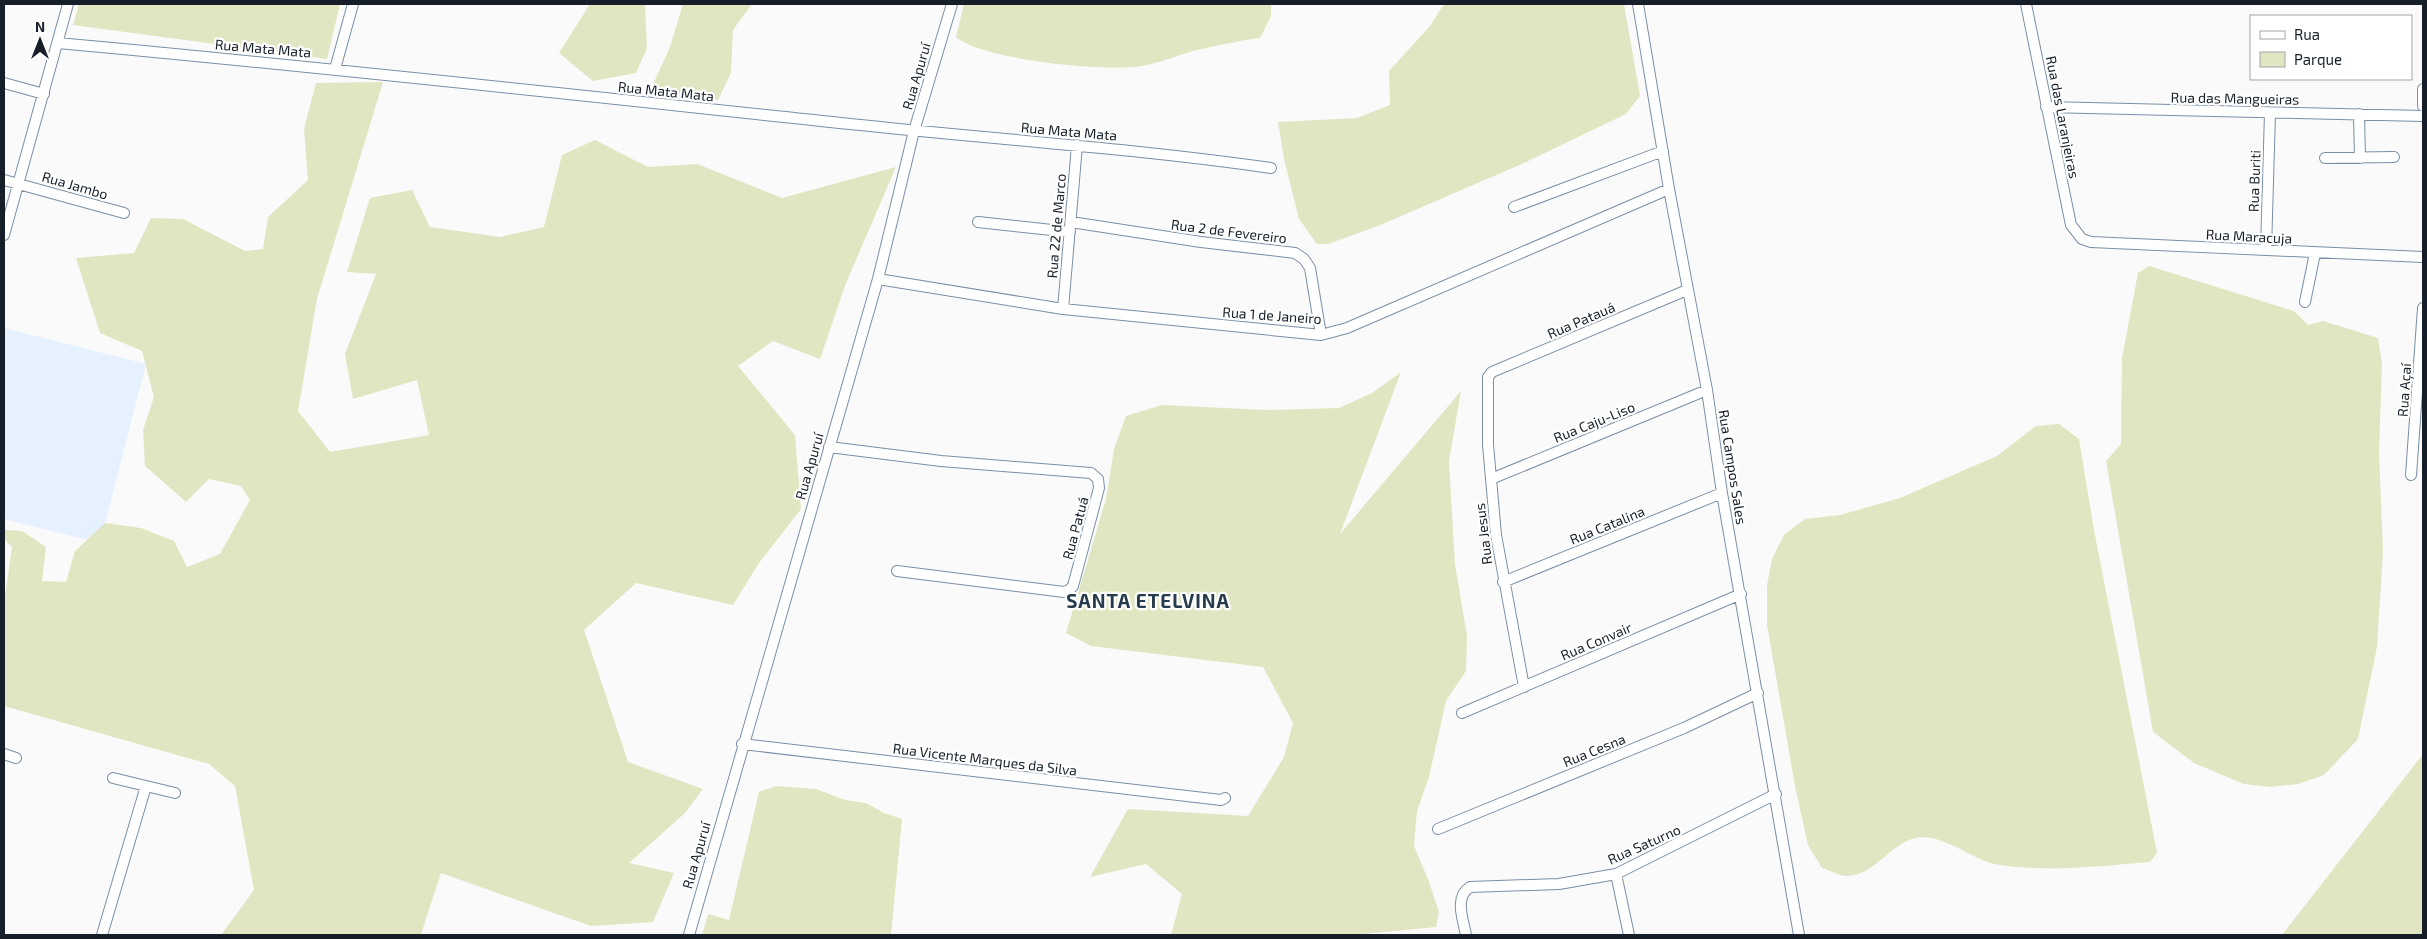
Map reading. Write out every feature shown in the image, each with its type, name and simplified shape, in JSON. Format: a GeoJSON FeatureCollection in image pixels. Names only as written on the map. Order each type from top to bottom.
{"type":"FeatureCollection","features":[{"type":"Feature","properties":{"kind":"street"},"geometry":{"type":"LineString","coordinates":[[4,235],[68,4]]}},
{"type":"Feature","properties":{"kind":"street"},"geometry":{"type":"LineString","coordinates":[[335,69],[353,4]]}},
{"type":"Feature","properties":{"kind":"street","name":"Rua Apuruí"},"geometry":{"type":"LineString","coordinates":[[689,935],[742,744],[878,279],[914,131],[952,4]]}},
{"type":"Feature","properties":{"kind":"street","name":"Rua Campos Sales"},"geometry":{"type":"LineString","coordinates":[[1638,4],[1687,290],[1707,390],[1722,493],[1776,794],[1799,935]]}},
{"type":"Feature","properties":{"kind":"street","name":"Rua das Laranjeiras"},"geometry":{"type":"LineString","coordinates":[[2026,4],[2071,225],[2077,234]]}},
{"type":"Feature","properties":{"kind":"street","name":"Rua Mata Mata"},"geometry":{"type":"LineString","coordinates":[[58,43],[335,69],[914,131],[1177,155],[1271,168]]}},
{"type":"Feature","properties":{"kind":"street"},"geometry":{"type":"LineString","coordinates":[[4,83],[44,94]]}},
{"type":"Feature","properties":{"kind":"street"},"geometry":{"type":"LineString","coordinates":[[2423,89],[2423,106]]}},
{"type":"Feature","properties":{"kind":"street","name":"Rua das Mangueiras"},"geometry":{"type":"LineString","coordinates":[[2046,107],[2423,116]]}},
{"type":"Feature","properties":{"kind":"street","name":"Rua Buriti"},"geometry":{"type":"LineString","coordinates":[[2266,250],[2270,113]]}},
{"type":"Feature","properties":{"kind":"street"},"geometry":{"type":"LineString","coordinates":[[2359,114],[2360,158]]}},
{"type":"Feature","properties":{"kind":"street","name":"Rua 22 de Marco"},"geometry":{"type":"LineString","coordinates":[[1063,308],[1077,145]]}},
{"type":"Feature","properties":{"kind":"street"},"geometry":{"type":"LineString","coordinates":[[1514,207],[1663,151]]}},
{"type":"Feature","properties":{"kind":"street"},"geometry":{"type":"LineString","coordinates":[[2325,158],[2394,157]]}},
{"type":"Feature","properties":{"kind":"street","name":"Rua Jambo"},"geometry":{"type":"LineString","coordinates":[[4,180],[124,213]]}},
{"type":"Feature","properties":{"kind":"street","name":"Rua 1 de Janeiro"},"geometry":{"type":"LineString","coordinates":[[878,279],[1063,308],[1322,335],[1356,324],[1669,188]]}},
{"type":"Feature","properties":{"kind":"street","name":"Rua 2 de Fevereiro"},"geometry":{"type":"LineString","coordinates":[[978,222],[1070,227],[1295,253],[1304,259],[1310,268],[1322,335]]}},
{"type":"Feature","properties":{"kind":"street","name":"Rua Maracuja"},"geometry":{"type":"LineString","coordinates":[[2077,234],[2091,242],[2423,257]]}},
{"type":"Feature","properties":{"kind":"street"},"geometry":{"type":"LineString","coordinates":[[2306,302],[2315,253]]}},
{"type":"Feature","properties":{"kind":"street","name":"Rua Patauá"},"geometry":{"type":"LineString","coordinates":[[1488,377],[1492,372],[1687,290]]}},
{"type":"Feature","properties":{"kind":"street","name":"Rua Açaí"},"geometry":{"type":"LineString","coordinates":[[2411,475],[2420,403],[2423,308]]}},
{"type":"Feature","properties":{"kind":"street","name":"Rua Jesus"},"geometry":{"type":"LineString","coordinates":[[1488,377],[1488,445],[1496,535],[1503,582],[1524,687]]}},
{"type":"Feature","properties":{"kind":"street","name":"Rua Caju-Liso"},"geometry":{"type":"LineString","coordinates":[[1491,479],[1707,390]]}},
{"type":"Feature","properties":{"kind":"street","name":"Rua Patuá"},"geometry":{"type":"LineString","coordinates":[[829,447],[941,461],[1090,473],[1098,479],[1097,496],[1073,586],[1070,590],[1064,592],[897,571]]}},
{"type":"Feature","properties":{"kind":"street","name":"Rua Catalina"},"geometry":{"type":"LineString","coordinates":[[1503,582],[1722,493]]}},
{"type":"Feature","properties":{"kind":"street","name":"Rua Convair"},"geometry":{"type":"LineString","coordinates":[[1462,713],[1741,594]]}},
{"type":"Feature","properties":{"kind":"street","name":"Rua Cesna"},"geometry":{"type":"LineString","coordinates":[[1438,829],[1684,728],[1758,694]]}},
{"type":"Feature","properties":{"kind":"street","name":"Rua Vicente Marques da Silva"},"geometry":{"type":"LineString","coordinates":[[742,744],[1221,800],[1224,798]]}},
{"type":"Feature","properties":{"kind":"street"},"geometry":{"type":"LineString","coordinates":[[4,754],[16,758]]}},
{"type":"Feature","properties":{"kind":"street"},"geometry":{"type":"LineString","coordinates":[[113,778],[175,793]]}},
{"type":"Feature","properties":{"kind":"street"},"geometry":{"type":"LineString","coordinates":[[102,935],[146,786]]}},
{"type":"Feature","properties":{"kind":"street","name":"Rua Saturno"},"geometry":{"type":"LineString","coordinates":[[1466,935],[1460,898],[1463,891],[1470,887],[1559,884],[1616,874],[1776,794]]}},
{"type":"Feature","properties":{"kind":"street"},"geometry":{"type":"LineString","coordinates":[[1616,874],[1629,935]]}},
{"type":"Feature","properties":{"kind":"shaded area"},"geometry":{"type":"Polygon","coordinates":[[[4,328],[146,364],[100,543],[4,519],[4,328]]]}},
{"type":"Feature","properties":{"kind":"green space"},"geometry":{"type":"Polygon","coordinates":[[[79,4],[340,4],[327,59],[73,25],[79,4]]]}},
{"type":"Feature","properties":{"kind":"green space"},"geometry":{"type":"Polygon","coordinates":[[[590,4],[645,4],[647,48],[636,73],[593,81],[559,53],[590,4]]]}},
{"type":"Feature","properties":{"kind":"green space"},"geometry":{"type":"Polygon","coordinates":[[[683,4],[752,4],[733,30],[731,73],[718,100],[649,93],[670,47],[683,4]]]}},
{"type":"Feature","properties":{"kind":"green space"},"geometry":{"type":"Polygon","coordinates":[[[964,4],[1271,4],[1271,16],[1260,38],[1193,51],[1142,66],[1074,66],[1017,58],[970,45],[956,37],[964,4]]]}},
{"type":"Feature","properties":{"kind":"green space"},"geometry":{"type":"Polygon","coordinates":[[[1444,4],[1624,4],[1640,96],[1626,114],[1524,163],[1378,226],[1328,244],[1317,244],[1299,219],[1284,159],[1278,122],[1357,118],[1390,105],[1389,71],[1430,26],[1444,4]]]}},
{"type":"Feature","properties":{"kind":"green space"},"geometry":{"type":"Polygon","coordinates":[[[383,82],[317,299],[298,411],[330,452],[429,435],[417,380],[353,399],[345,354],[376,274],[347,272],[370,198],[412,190],[430,227],[500,237],[544,227],[562,155],[595,140],[648,167],[697,164],[782,198],[896,167],[846,283],[820,359],[773,341],[738,366],[795,435],[801,509],[759,563],[733,605],[636,583],[584,630],[628,762],[703,789],[685,813],[629,863],[674,873],[653,922],[591,926],[441,873],[421,934],[418,935],[221,935],[254,890],[235,786],[209,764],[4,706],[4,603],[12,547],[4,539],[4,530],[22,531],[46,547],[42,581],[66,582],[75,551],[105,523],[141,528],[174,541],[187,567],[220,554],[250,500],[241,486],[209,479],[186,502],[145,466],[143,430],[154,397],[142,351],[100,333],[76,258],[134,253],[151,218],[183,219],[245,251],[263,249],[268,217],[308,180],[304,129],[316,83],[383,82]]]}},
{"type":"Feature","properties":{"kind":"green space"},"geometry":{"type":"Polygon","coordinates":[[[2149,266],[2294,311],[2308,325],[2323,321],[2378,338],[2382,364],[2379,453],[2383,552],[2377,647],[2358,739],[2324,775],[2298,784],[2270,787],[2244,784],[2194,763],[2153,732],[2106,461],[2121,444],[2122,358],[2138,273],[2149,266]]]}},
{"type":"Feature","properties":{"kind":"green space"},"geometry":{"type":"Polygon","coordinates":[[[1401,372],[1340,534],[1461,391],[1449,461],[1455,565],[1467,636],[1466,671],[1446,701],[1429,777],[1417,811],[1414,846],[1439,912],[1436,927],[1353,935],[1171,935],[1182,894],[1146,864],[1090,877],[1128,809],[1248,816],[1284,757],[1293,723],[1263,667],[1091,646],[1066,633],[1106,499],[1114,449],[1126,416],[1162,405],[1267,410],[1339,408],[1372,393],[1401,372]]]}},
{"type":"Feature","properties":{"kind":"green space"},"geometry":{"type":"Polygon","coordinates":[[[2059,424],[2079,439],[2094,530],[2157,853],[2150,862],[2072,868],[2013,867],[1985,861],[1946,843],[1926,837],[1907,841],[1866,871],[1857,875],[1844,876],[1822,868],[1808,845],[1795,786],[1767,625],[1767,585],[1772,559],[1784,535],[1805,519],[1840,515],[1900,498],[1997,456],[2036,426],[2059,424]]]}},
{"type":"Feature","properties":{"kind":"green space"},"geometry":{"type":"Polygon","coordinates":[[[2423,754],[2423,935],[2282,935],[2423,754]]]}},
{"type":"Feature","properties":{"kind":"green space"},"geometry":{"type":"Polygon","coordinates":[[[776,786],[816,789],[845,800],[866,803],[884,813],[902,819],[891,935],[702,935],[708,914],[729,920],[759,792],[776,786]]]}},
{"type":"Feature","properties":{"kind":"district","name":"SANTA ETELVINA"},"geometry":{"type":"Point","coordinates":[1148,600]}}]}
